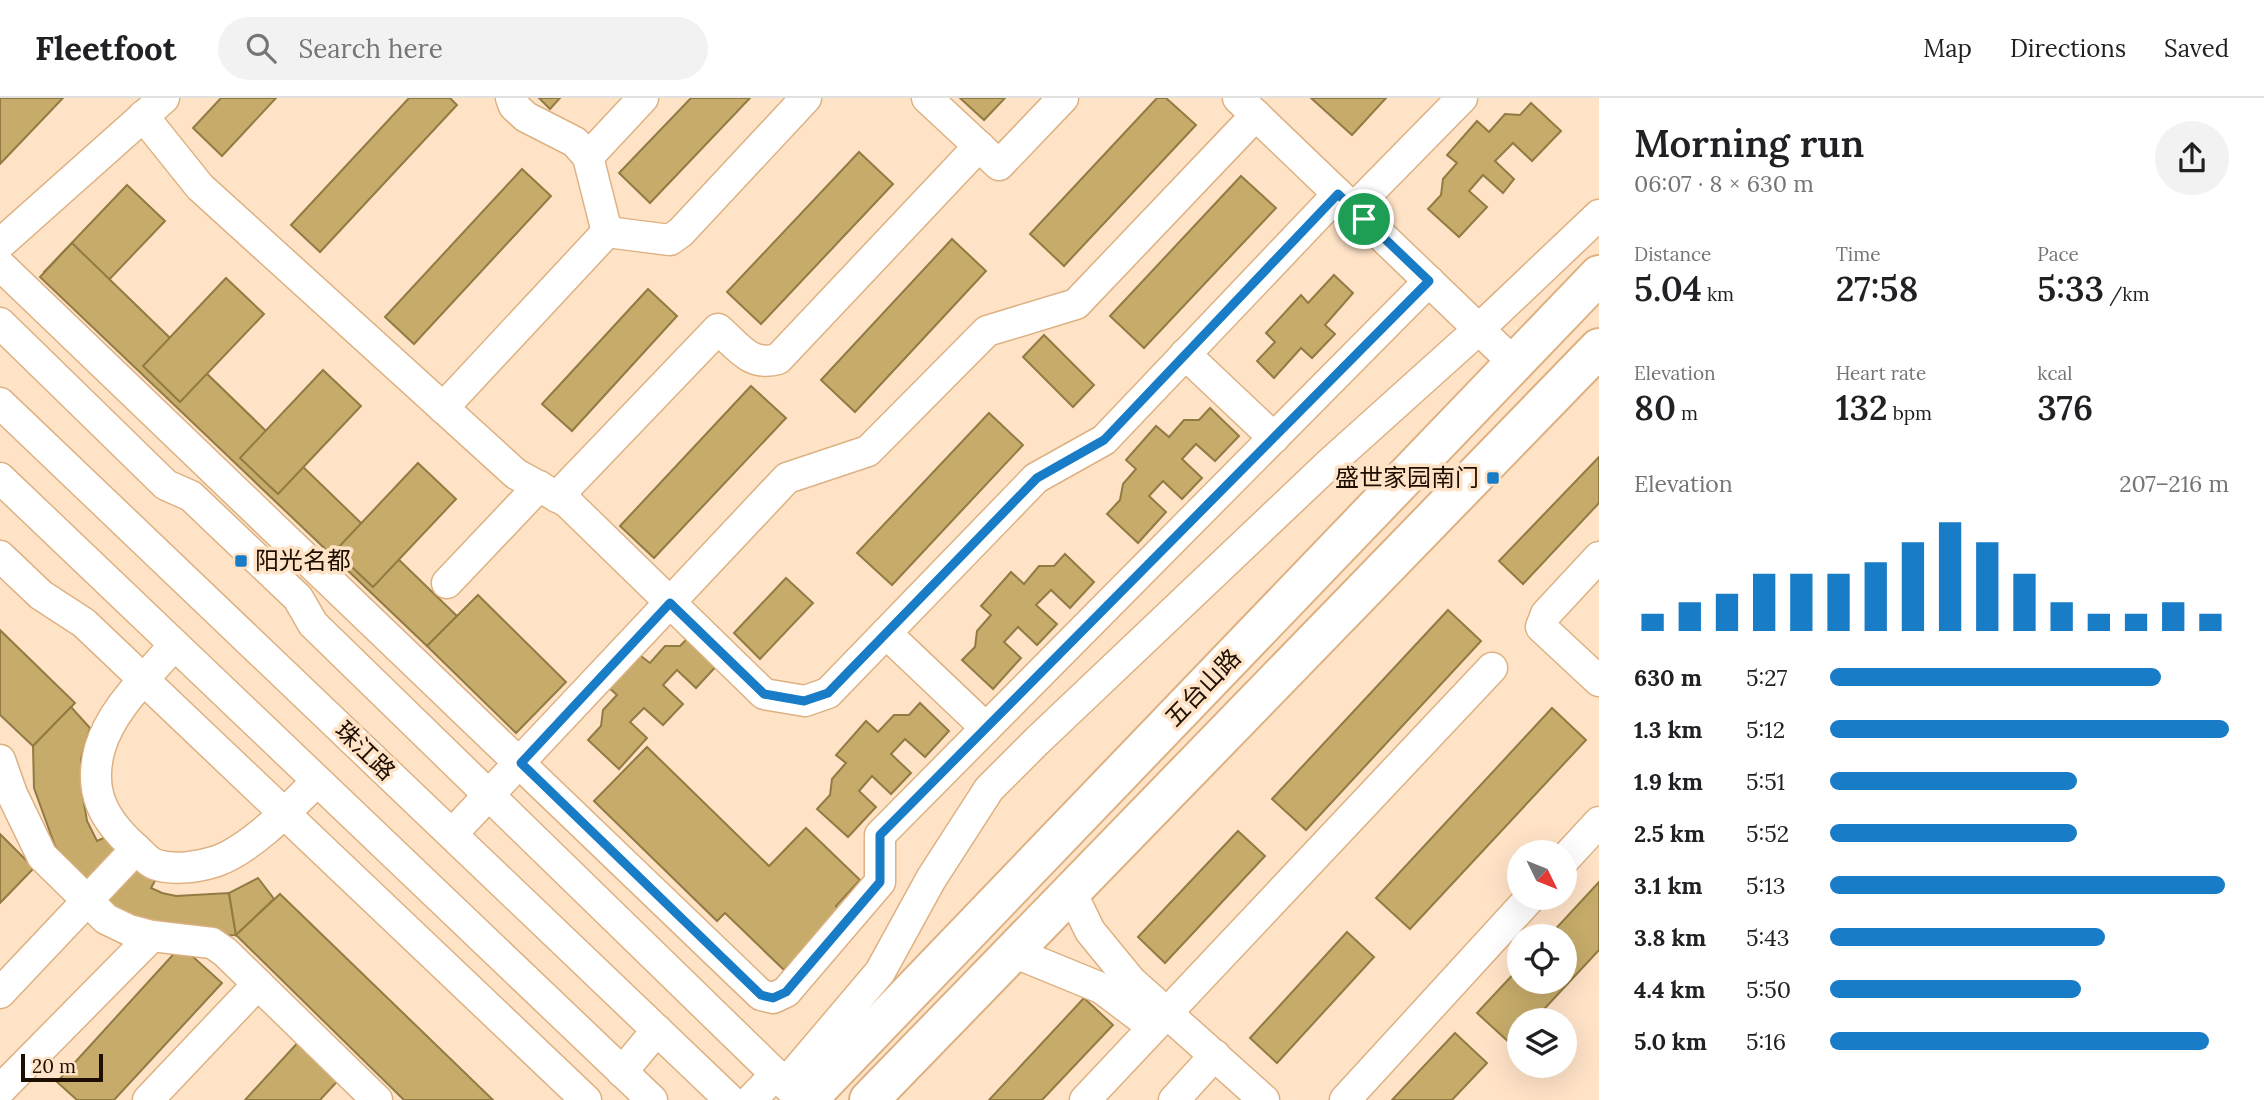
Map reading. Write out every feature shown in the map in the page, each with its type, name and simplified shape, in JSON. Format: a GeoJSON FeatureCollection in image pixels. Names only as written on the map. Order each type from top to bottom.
{"type":"FeatureCollection","features":[{"type":"Feature","properties":{"kind":"main road","name":"五台山路"},"geometry":{"type":"LineString","coordinates":[[792,1090],[1599,275]]}},
{"type":"Feature","properties":{"kind":"main road","name":"五台山路"},"geometry":{"type":"LineString","coordinates":[[869,1100],[1599,348]]}},
{"type":"Feature","properties":{"kind":"street"},"geometry":{"type":"LineString","coordinates":[[511,98],[514,106],[526,117],[575,142],[588,157],[607,232]]}},
{"type":"Feature","properties":{"kind":"street"},"geometry":{"type":"LineString","coordinates":[[588,157],[643,98]]}},
{"type":"Feature","properties":{"kind":"street"},"geometry":{"type":"LineString","coordinates":[[607,232],[670,240],[681,232],[806,98]]}},
{"type":"Feature","properties":{"kind":"street"},"geometry":{"type":"LineString","coordinates":[[927,98],[999,164],[1063,98]]}},
{"type":"Feature","properties":{"kind":"street"},"geometry":{"type":"LineString","coordinates":[[0,244],[154,107],[200,187],[516,474],[567,502],[764,694],[804,701],[828,693],[1037,478],[1104,440],[1185,354],[1346,202],[1462,98]]}},
{"type":"Feature","properties":{"kind":"street"},"geometry":{"type":"LineString","coordinates":[[452,834],[787,478],[867,451],[987,331],[1076,304],[1247,107],[1514,363]]}},
{"type":"Feature","properties":{"kind":"street"},"geometry":{"type":"LineString","coordinates":[[447,583],[548,492],[719,329],[755,361],[765,363],[778,359],[979,146]]}},
{"type":"Feature","properties":{"kind":"street"},"geometry":{"type":"LineString","coordinates":[[751,1100],[792,1090],[880,972],[931,880],[989,789],[1330,463],[1479,329],[1599,215]]}},
{"type":"Feature","properties":{"kind":"street"},"geometry":{"type":"LineString","coordinates":[[443,408],[607,232]]}},
{"type":"Feature","properties":{"kind":"street"},"geometry":{"type":"LineString","coordinates":[[0,265],[761,995],[773,998],[786,992],[880,882],[880,835],[1429,281]]}},
{"type":"Feature","properties":{"kind":"street"},"geometry":{"type":"LineString","coordinates":[[0,323],[166,485],[191,496],[298,598],[313,624],[792,1090]]}},
{"type":"Feature","properties":{"kind":"street"},"geometry":{"type":"LineString","coordinates":[[1185,354],[1274,438]]}},
{"type":"Feature","properties":{"kind":"street","name":"珠江路"},"geometry":{"type":"LineString","coordinates":[[0,403],[730,1100]]}},
{"type":"Feature","properties":{"kind":"street"},"geometry":{"type":"LineString","coordinates":[[0,478],[652,1100]]}},
{"type":"Feature","properties":{"kind":"street"},"geometry":{"type":"LineString","coordinates":[[0,556],[41,595],[84,623],[586,1100]]}},
{"type":"Feature","properties":{"kind":"street"},"geometry":{"type":"LineString","coordinates":[[1599,557],[1546,614],[1541,627],[1599,681]]}},
{"type":"Feature","properties":{"kind":"street"},"geometry":{"type":"LineString","coordinates":[[886,633],[986,728]]}},
{"type":"Feature","properties":{"kind":"street"},"geometry":{"type":"LineString","coordinates":[[174,645],[121,706],[100,747],[95,781],[103,810],[115,830],[153,864],[187,868],[208,863],[219,860],[253,839],[317,781]]}},
{"type":"Feature","properties":{"kind":"street"},"geometry":{"type":"LineString","coordinates":[[1085,1100],[1492,668]]}},
{"type":"Feature","properties":{"kind":"street"},"geometry":{"type":"LineString","coordinates":[[0,760],[6,800],[42,856],[86,902],[106,919],[130,930],[152,936],[212,943],[225,952],[377,1100]]}},
{"type":"Feature","properties":{"kind":"street"},"geometry":{"type":"LineString","coordinates":[[1577,846],[1599,822]]}},
{"type":"Feature","properties":{"kind":"street"},"geometry":{"type":"LineString","coordinates":[[0,993],[136,849]]}},
{"type":"Feature","properties":{"kind":"street"},"geometry":{"type":"LineString","coordinates":[[1071,892],[1090,931],[1160,1020]]}},
{"type":"Feature","properties":{"kind":"street"},"geometry":{"type":"LineString","coordinates":[[1345,1100],[1519,910]]}},
{"type":"Feature","properties":{"kind":"street"},"geometry":{"type":"LineString","coordinates":[[0,1090],[152,936]]}},
{"type":"Feature","properties":{"kind":"street"},"geometry":{"type":"LineString","coordinates":[[1013,952],[1101,988],[1160,1020],[1215,1055],[1264,1100]]}},
{"type":"Feature","properties":{"kind":"street"},"geometry":{"type":"LineString","coordinates":[[148,1100],[258,985]]}},
{"type":"Feature","properties":{"kind":"street"},"geometry":{"type":"LineString","coordinates":[[622,1072],[657,1030]]}},
{"type":"Feature","properties":{"kind":"street"},"geometry":{"type":"LineString","coordinates":[[1174,1100],[1215,1055]]}},
{"type":"Feature","properties":{"kind":"building"},"geometry":{"type":"Polygon","coordinates":[[[0,98],[63,98],[0,164],[0,98]]]}},
{"type":"Feature","properties":{"kind":"building"},"geometry":{"type":"Polygon","coordinates":[[[221,98],[276,98],[222,156],[193,128],[221,98]]]}},
{"type":"Feature","properties":{"kind":"building"},"geometry":{"type":"Polygon","coordinates":[[[409,98],[450,98],[457,105],[320,252],[291,225],[409,98]]]}},
{"type":"Feature","properties":{"kind":"building"},"geometry":{"type":"Polygon","coordinates":[[[539,98],[560,98],[550,109],[539,98]]]}},
{"type":"Feature","properties":{"kind":"building"},"geometry":{"type":"Polygon","coordinates":[[[691,98],[750,98],[650,203],[619,173],[691,98]]]}},
{"type":"Feature","properties":{"kind":"building"},"geometry":{"type":"Polygon","coordinates":[[[960,98],[1005,98],[984,120],[960,98]]]}},
{"type":"Feature","properties":{"kind":"building"},"geometry":{"type":"Polygon","coordinates":[[[1157,98],[1166,98],[1196,125],[1064,266],[1030,234],[1157,98]]]}},
{"type":"Feature","properties":{"kind":"building"},"geometry":{"type":"Polygon","coordinates":[[[1311,98],[1386,98],[1352,135],[1311,98]]]}},
{"type":"Feature","properties":{"kind":"building"},"geometry":{"type":"Polygon","coordinates":[[[1531,103],[1561,131],[1532,161],[1513,143],[1495,161],[1514,179],[1503,193],[1483,175],[1469,191],[1487,207],[1459,237],[1428,209],[1441,195],[1443,179],[1457,163],[1447,155],[1477,121],[1489,132],[1505,114],[1520,115],[1531,103]]]}},
{"type":"Feature","properties":{"kind":"building"},"geometry":{"type":"Polygon","coordinates":[[[859,152],[893,184],[761,324],[727,292],[859,152]]]}},
{"type":"Feature","properties":{"kind":"building"},"geometry":{"type":"Polygon","coordinates":[[[522,169],[551,196],[414,344],[385,317],[522,169]]]}},
{"type":"Feature","properties":{"kind":"building"},"geometry":{"type":"Polygon","coordinates":[[[1241,176],[1276,208],[1144,348],[1110,316],[1241,176]]]}},
{"type":"Feature","properties":{"kind":"building"},"geometry":{"type":"Polygon","coordinates":[[[127,185],[165,221],[82,308],[44,272],[127,185]]]}},
{"type":"Feature","properties":{"kind":"building"},"geometry":{"type":"Polygon","coordinates":[[[952,239],[986,271],[855,412],[821,380],[952,239]]]}},
{"type":"Feature","properties":{"kind":"building"},"geometry":{"type":"Polygon","coordinates":[[[72,243],[457,616],[427,646],[40,277],[72,243]]]}},
{"type":"Feature","properties":{"kind":"building"},"geometry":{"type":"Polygon","coordinates":[[[1334,275],[1353,293],[1325,325],[1335,334],[1312,358],[1301,348],[1274,378],[1257,361],[1275,342],[1266,333],[1301,295],[1308,303],[1334,275]]]}},
{"type":"Feature","properties":{"kind":"building"},"geometry":{"type":"Polygon","coordinates":[[[226,278],[264,314],[180,402],[143,366],[226,278]]]}},
{"type":"Feature","properties":{"kind":"building"},"geometry":{"type":"Polygon","coordinates":[[[648,289],[677,316],[572,431],[542,404],[648,289]]]}},
{"type":"Feature","properties":{"kind":"building"},"geometry":{"type":"Polygon","coordinates":[[[1044,335],[1094,385],[1073,407],[1023,357],[1044,335]]]}},
{"type":"Feature","properties":{"kind":"building"},"geometry":{"type":"Polygon","coordinates":[[[323,370],[361,406],[278,494],[240,458],[323,370]]]}},
{"type":"Feature","properties":{"kind":"building"},"geometry":{"type":"Polygon","coordinates":[[[751,386],[786,418],[654,558],[620,526],[751,386]]]}},
{"type":"Feature","properties":{"kind":"building"},"geometry":{"type":"Polygon","coordinates":[[[1210,408],[1239,436],[1215,461],[1196,444],[1182,459],[1202,478],[1182,499],[1163,481],[1149,496],[1166,512],[1138,543],[1107,514],[1120,500],[1123,484],[1136,469],[1126,460],[1156,426],[1169,437],[1184,420],[1199,420],[1210,408]]]}},
{"type":"Feature","properties":{"kind":"building"},"geometry":{"type":"Polygon","coordinates":[[[989,413],[1023,445],[892,585],[857,553],[989,413]]]}},
{"type":"Feature","properties":{"kind":"building"},"geometry":{"type":"Polygon","coordinates":[[[1599,457],[1599,503],[1523,584],[1499,561],[1599,457]]]}},
{"type":"Feature","properties":{"kind":"building"},"geometry":{"type":"Polygon","coordinates":[[[418,463],[456,499],[373,587],[335,551],[418,463]]]}},
{"type":"Feature","properties":{"kind":"building"},"geometry":{"type":"Polygon","coordinates":[[[1065,554],[1094,582],[1070,608],[1051,590],[1036,605],[1057,624],[1037,645],[1018,627],[1004,642],[1021,658],[993,689],[962,660],[975,647],[977,631],[991,615],[981,606],[1011,572],[1024,584],[1039,566],[1054,566],[1065,554]]]}},
{"type":"Feature","properties":{"kind":"building"},"geometry":{"type":"Polygon","coordinates":[[[786,578],[813,603],[760,659],[734,633],[786,578]]]}},
{"type":"Feature","properties":{"kind":"building"},"geometry":{"type":"Polygon","coordinates":[[[478,595],[566,682],[516,733],[427,646],[478,595]]]}},
{"type":"Feature","properties":{"kind":"building"},"geometry":{"type":"Polygon","coordinates":[[[1448,610],[1481,641],[1306,830],[1272,799],[1448,610]]]}},
{"type":"Feature","properties":{"kind":"building"},"geometry":{"type":"Polygon","coordinates":[[[0,630],[75,703],[33,746],[0,715],[0,630]]]}},
{"type":"Feature","properties":{"kind":"building"},"geometry":{"type":"Polygon","coordinates":[[[691,635],[720,662],[696,688],[677,670],[663,685],[683,704],[663,725],[644,708],[630,722],[647,738],[619,769],[588,740],[601,726],[603,710],[617,695],[607,686],[637,653],[650,663],[665,646],[680,646],[691,635]]]}},
{"type":"Feature","properties":{"kind":"building"},"geometry":{"type":"Polygon","coordinates":[[[920,703],[949,731],[925,757],[905,739],[891,754],[911,773],[891,794],[872,776],[859,791],[876,807],[848,837],[817,809],[830,795],[832,779],[846,763],[836,755],[866,721],[878,732],[894,715],[909,715],[920,703]]]}},
{"type":"Feature","properties":{"kind":"building"},"geometry":{"type":"Polygon","coordinates":[[[71,707],[90,728],[81,759],[82,791],[87,821],[97,841],[108,836],[156,879],[151,888],[162,893],[176,896],[229,893],[236,935],[194,936],[125,915],[73,870],[55,846],[34,788],[33,746],[71,707]]]}},
{"type":"Feature","properties":{"kind":"building"},"geometry":{"type":"Polygon","coordinates":[[[1552,708],[1586,740],[1410,929],[1376,898],[1552,708]]]}},
{"type":"Feature","properties":{"kind":"building"},"geometry":{"type":"Polygon","coordinates":[[[647,747],[769,866],[806,828],[860,880],[836,906],[841,911],[784,970],[725,913],[717,921],[594,801],[647,747]]]}},
{"type":"Feature","properties":{"kind":"building"},"geometry":{"type":"Polygon","coordinates":[[[1238,831],[1265,856],[1165,963],[1138,937],[1238,831]]]}},
{"type":"Feature","properties":{"kind":"building"},"geometry":{"type":"Polygon","coordinates":[[[0,834],[34,868],[0,903],[0,834]]]}},
{"type":"Feature","properties":{"kind":"building"},"geometry":{"type":"Polygon","coordinates":[[[258,878],[274,899],[236,935],[229,893],[258,878]]]}},
{"type":"Feature","properties":{"kind":"building"},"geometry":{"type":"Polygon","coordinates":[[[1599,882],[1599,950],[1577,974],[1577,924],[1560,924],[1573,910],[1577,910],[1577,906],[1599,882]]]}},
{"type":"Feature","properties":{"kind":"building"},"geometry":{"type":"Polygon","coordinates":[[[280,894],[493,1100],[404,1100],[236,935],[280,894]]]}},
{"type":"Feature","properties":{"kind":"building"},"geometry":{"type":"Polygon","coordinates":[[[1347,932],[1374,957],[1277,1063],[1250,1038],[1347,932]]]}},
{"type":"Feature","properties":{"kind":"building"},"geometry":{"type":"Polygon","coordinates":[[[181,946],[222,983],[114,1100],[77,1100],[57,1082],[181,946]]]}},
{"type":"Feature","properties":{"kind":"building"},"geometry":{"type":"Polygon","coordinates":[[[1507,981],[1507,994],[1558,994],[1545,1008],[1507,1008],[1507,1040],[1477,1013],[1507,981]]]}},
{"type":"Feature","properties":{"kind":"building"},"geometry":{"type":"Polygon","coordinates":[[[1084,998],[1113,1025],[1042,1100],[989,1100],[1084,998]]]}},
{"type":"Feature","properties":{"kind":"building"},"geometry":{"type":"Polygon","coordinates":[[[1455,1033],[1487,1063],[1452,1100],[1392,1100],[1455,1033]]]}},
{"type":"Feature","properties":{"kind":"building"},"geometry":{"type":"Polygon","coordinates":[[[303,1037],[344,1074],[320,1100],[245,1100],[303,1037]]]}},
{"type":"Feature","properties":{"kind":"place","name":"盛世家园南门"},"geometry":{"type":"Point","coordinates":[1493,478]}},
{"type":"Feature","properties":{"kind":"place","name":"阳光名都"},"geometry":{"type":"Point","coordinates":[241,561]}},
{"type":"Feature","properties":{"kind":"route"},"geometry":{"type":"LineString","coordinates":[[1338,194],[1364,219],[1429,281],[880,835],[880,882],[786,992],[773,998],[761,995],[521,763],[670,603],[764,694],[804,701],[828,693],[1037,478],[1104,440],[1338,194]]}}]}
